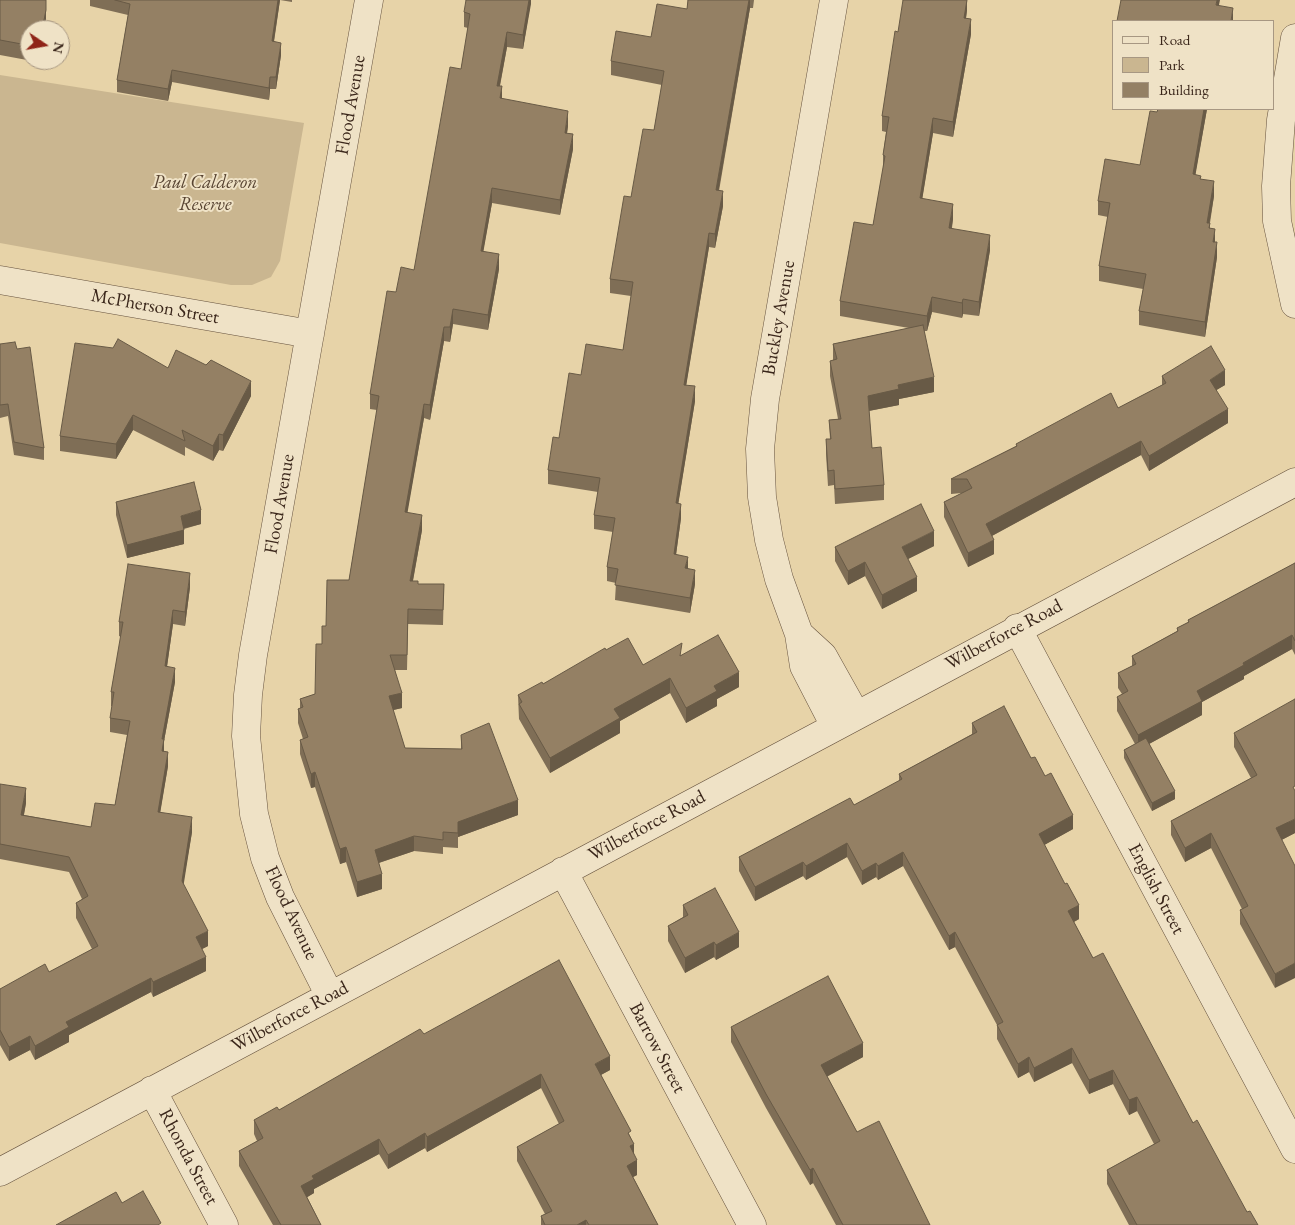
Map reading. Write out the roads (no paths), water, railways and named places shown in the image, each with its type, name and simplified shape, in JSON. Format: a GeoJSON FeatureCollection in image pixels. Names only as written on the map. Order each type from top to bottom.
{"type":"FeatureCollection","features":[{"type":"Feature","properties":{"kind":"street","name":"Flood Avenue"},"geometry":{"type":"LineString","coordinates":[[330,996],[280,897],[265,858],[254,814],[246,736],[248,694],[253,655],[369,0]]}},
{"type":"Feature","properties":{"kind":"street","name":"Buckley Avenue"},"geometry":{"type":"LineString","coordinates":[[834,0],[765,399],[760,449],[762,497],[769,540],[779,579],[799,634],[823,656],[846,721]]}},
{"type":"Feature","properties":{"kind":"street"},"geometry":{"type":"LineString","coordinates":[[1295,38],[1281,120],[1276,186],[1277,221],[1295,304]]}},
{"type":"Feature","properties":{"kind":"street","name":"McPherson Street"},"geometry":{"type":"LineString","coordinates":[[0,280],[310,334]]}},
{"type":"Feature","properties":{"kind":"street","name":"Wilberforce Road"},"geometry":{"type":"LineString","coordinates":[[0,1172],[1017,628],[1295,482]]}},
{"type":"Feature","properties":{"kind":"street","name":"English Street"},"geometry":{"type":"LineString","coordinates":[[1017,628],[1295,1149]]}},
{"type":"Feature","properties":{"kind":"street","name":"Barrow Street"},"geometry":{"type":"LineString","coordinates":[[562,871],[752,1225]]}},
{"type":"Feature","properties":{"kind":"street","name":"Rhonda Street"},"geometry":{"type":"LineString","coordinates":[[152,1090],[224,1225]]}},
{"type":"Feature","properties":{"kind":"park label","name":"Paul Calderon Reserve"},"geometry":{"type":"Point","coordinates":[205,194]}}]}
